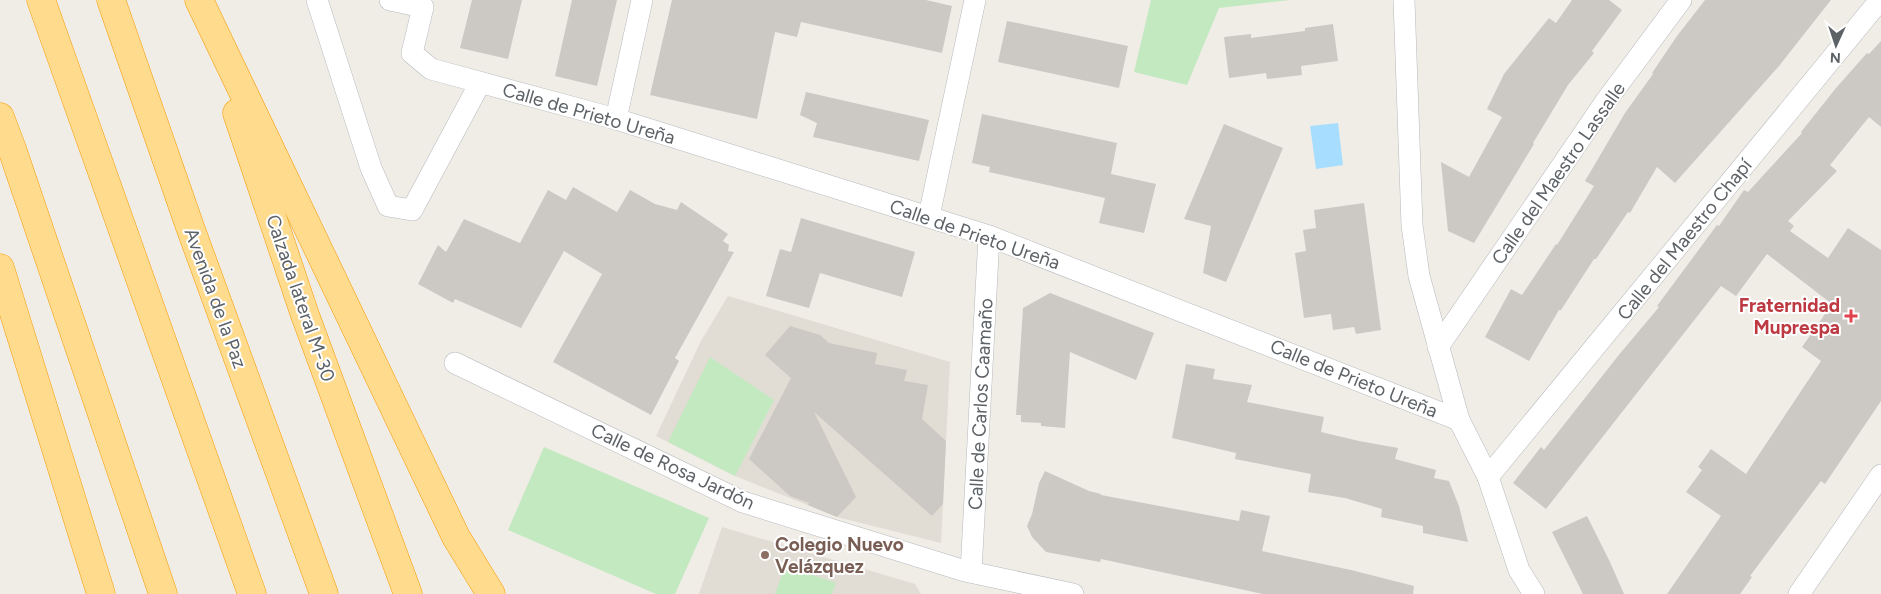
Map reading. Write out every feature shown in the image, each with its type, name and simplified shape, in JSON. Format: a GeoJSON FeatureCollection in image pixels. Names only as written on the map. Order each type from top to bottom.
{"type":"FeatureCollection","features":[{"type":"Feature","properties":{"kind":"highway"},"geometry":{"type":"LineString","coordinates":[[41,0],[252,594]]}},
{"type":"Feature","properties":{"kind":"highway","name":"Avenida de la Paz"},"geometry":{"type":"LineString","coordinates":[[111,0],[190,227],[324,594]]}},
{"type":"Feature","properties":{"kind":"highway"},"geometry":{"type":"LineString","coordinates":[[199,0],[456,536],[491,594]]}},
{"type":"Feature","properties":{"kind":"highway","name":"Calzada lateral M-30"},"geometry":{"type":"LineString","coordinates":[[199,0],[305,315],[408,594]]}},
{"type":"Feature","properties":{"kind":"highway"},"geometry":{"type":"LineString","coordinates":[[0,117],[163,594]]}},
{"type":"Feature","properties":{"kind":"highway"},"geometry":{"type":"LineString","coordinates":[[0,268],[101,594]]}},
{"type":"Feature","properties":{"kind":"street","name":"Calle de Prieto Ureña"},"geometry":{"type":"LineString","coordinates":[[317,0],[371,168],[388,206],[412,210],[480,83]]}},
{"type":"Feature","properties":{"kind":"street","name":"Calle de Prieto Ureña"},"geometry":{"type":"LineString","coordinates":[[390,0],[424,4],[412,53],[431,69],[616,119],[989,236],[1459,420]]}},
{"type":"Feature","properties":{"kind":"street"},"geometry":{"type":"LineString","coordinates":[[616,119],[642,0]]}},
{"type":"Feature","properties":{"kind":"street"},"geometry":{"type":"LineString","coordinates":[[929,216],[975,0]]}},
{"type":"Feature","properties":{"kind":"street"},"geometry":{"type":"LineString","coordinates":[[1404,0],[1412,226],[1419,276],[1459,420],[1488,477],[1519,570],[1534,594]]}},
{"type":"Feature","properties":{"kind":"street","name":"Calle del Maestro Lassalle"},"geometry":{"type":"LineString","coordinates":[[1438,347],[1606,101],[1681,0]]}},
{"type":"Feature","properties":{"kind":"street","name":"Calle del Maestro Chapí"},"geometry":{"type":"LineString","coordinates":[[1488,477],[1880,0]]}},
{"type":"Feature","properties":{"kind":"street","name":"Calle de Carlos Caamaño"},"geometry":{"type":"LineString","coordinates":[[970,572],[989,236]]}},
{"type":"Feature","properties":{"kind":"street","name":"Calle de Rosa Jardón"},"geometry":{"type":"LineString","coordinates":[[455,363],[743,502],[970,572],[1073,594]]}},
{"type":"Feature","properties":{"kind":"street"},"geometry":{"type":"LineString","coordinates":[[1799,594],[1881,475]]}},
{"type":"Feature","properties":{"kind":"shaded area"},"geometry":{"type":"Polygon","coordinates":[[[728,296],[950,362],[941,543],[837,517],[735,476],[656,436],[701,341],[728,296]]]}},
{"type":"Feature","properties":{"kind":"shaded area","name":"Colegio Nuevo Velázquez"},"geometry":{"type":"Polygon","coordinates":[[[722,527],[915,584],[921,594],[699,594],[722,527]]]}},
{"type":"Feature","properties":{"kind":"green space"},"geometry":{"type":"Polygon","coordinates":[[[1151,0],[1290,0],[1219,8],[1187,85],[1134,72],[1151,0]]]}},
{"type":"Feature","properties":{"kind":"green space"},"geometry":{"type":"Polygon","coordinates":[[[710,357],[774,400],[735,476],[668,442],[710,357]]]}},
{"type":"Feature","properties":{"kind":"green space"},"geometry":{"type":"Polygon","coordinates":[[[544,447],[709,518],[675,594],[656,594],[508,530],[544,447]]]}},
{"type":"Feature","properties":{"kind":"green space"},"geometry":{"type":"Polygon","coordinates":[[[785,566],[836,583],[832,594],[775,594],[785,566]]]}},
{"type":"Feature","properties":{"kind":"water"},"geometry":{"type":"Polygon","coordinates":[[[1338,123],[1343,165],[1316,169],[1310,126],[1338,123]]]}},
{"type":"Feature","properties":{"kind":"building"},"geometry":{"type":"Polygon","coordinates":[[[472,0],[522,0],[508,59],[460,48],[472,0]]]}},
{"type":"Feature","properties":{"kind":"building"},"geometry":{"type":"Polygon","coordinates":[[[572,0],[617,0],[597,86],[555,76],[572,0]]]}},
{"type":"Feature","properties":{"kind":"building"},"geometry":{"type":"Polygon","coordinates":[[[672,0],[926,0],[952,6],[942,53],[801,22],[797,37],[775,32],[757,119],[650,95],[672,0]]]}},
{"type":"Feature","properties":{"kind":"building"},"geometry":{"type":"Polygon","coordinates":[[[1572,0],[1609,0],[1622,10],[1592,51],[1594,53],[1568,85],[1474,243],[1448,231],[1441,162],[1469,177],[1502,117],[1487,109],[1504,74],[1549,18],[1556,23],[1572,0]]]}},
{"type":"Feature","properties":{"kind":"building"},"geometry":{"type":"Polygon","coordinates":[[[1705,0],[1831,0],[1779,66],[1675,183],[1657,167],[1630,213],[1628,212],[1596,259],[1594,259],[1561,310],[1559,310],[1529,361],[1485,337],[1511,289],[1522,295],[1557,245],[1594,186],[1585,181],[1625,113],[1677,36],[1705,0]]]}},
{"type":"Feature","properties":{"kind":"building"},"geometry":{"type":"Polygon","coordinates":[[[1007,21],[1128,46],[1119,88],[998,62],[1007,21]]]}},
{"type":"Feature","properties":{"kind":"building"},"geometry":{"type":"Polygon","coordinates":[[[1333,24],[1338,61],[1301,66],[1302,75],[1267,79],[1266,73],[1229,78],[1224,37],[1251,34],[1251,38],[1305,31],[1305,28],[1333,24]]]}},
{"type":"Feature","properties":{"kind":"building"},"geometry":{"type":"Polygon","coordinates":[[[1881,41],[1881,127],[1869,117],[1830,165],[1837,171],[1788,221],[1794,226],[1790,231],[1828,258],[1848,228],[1881,250],[1881,401],[1825,484],[1821,481],[1750,576],[1752,577],[1740,594],[1667,594],[1721,516],[1686,492],[1702,470],[1698,467],[1711,449],[1746,474],[1821,361],[1802,347],[1832,304],[1767,254],[1736,296],[1721,286],[1546,509],[1513,483],[1541,447],[1544,450],[1659,307],[1657,306],[1717,225],[1719,226],[1744,190],[1748,192],[1802,133],[1836,88],[1867,53],[1869,54],[1881,41]]]}},
{"type":"Feature","properties":{"kind":"building"},"geometry":{"type":"Polygon","coordinates":[[[806,92],[929,120],[919,161],[813,137],[817,123],[800,115],[806,92]]]}},
{"type":"Feature","properties":{"kind":"building"},"geometry":{"type":"Polygon","coordinates":[[[982,114],[1117,143],[1111,174],[1156,184],[1144,233],[1099,223],[1105,198],[989,172],[990,167],[972,163],[982,114]]]}},
{"type":"Feature","properties":{"kind":"building"},"geometry":{"type":"Polygon","coordinates":[[[1224,124],[1283,148],[1226,282],[1203,273],[1211,226],[1184,219],[1224,124]]]}},
{"type":"Feature","properties":{"kind":"building"},"geometry":{"type":"Polygon","coordinates":[[[573,187],[617,212],[630,190],[655,204],[677,210],[681,202],[728,234],[723,241],[729,245],[728,251],[734,252],[675,358],[679,361],[651,415],[553,362],[602,274],[564,251],[521,328],[455,299],[453,303],[418,284],[438,245],[446,252],[464,219],[520,243],[548,190],[566,200],[573,187]]]}},
{"type":"Feature","properties":{"kind":"building"},"geometry":{"type":"Polygon","coordinates":[[[1364,203],[1381,330],[1356,334],[1354,327],[1333,330],[1331,314],[1304,318],[1295,253],[1306,251],[1303,230],[1316,228],[1314,210],[1364,203]]]}},
{"type":"Feature","properties":{"kind":"building"},"geometry":{"type":"Polygon","coordinates":[[[801,218],[915,252],[902,297],[820,273],[809,308],[766,296],[780,249],[791,252],[801,218]]]}},
{"type":"Feature","properties":{"kind":"building"},"geometry":{"type":"Polygon","coordinates":[[[1050,293],[1154,333],[1136,380],[1070,352],[1065,428],[1041,426],[1041,423],[1021,422],[1021,415],[1016,415],[1023,308],[1050,293]]]}},
{"type":"Feature","properties":{"kind":"building"},"geometry":{"type":"Polygon","coordinates":[[[790,326],[820,335],[829,343],[877,353],[875,364],[907,370],[904,381],[928,385],[922,419],[946,441],[943,504],[932,516],[814,412],[856,497],[837,517],[790,496],[749,459],[791,378],[765,355],[790,326]]]}},
{"type":"Feature","properties":{"kind":"building"},"geometry":{"type":"Polygon","coordinates":[[[1186,364],[1215,369],[1213,379],[1252,385],[1247,402],[1324,417],[1321,432],[1398,448],[1395,459],[1436,470],[1434,478],[1449,481],[1459,506],[1468,542],[1423,533],[1423,526],[1381,517],[1382,509],[1345,498],[1308,492],[1311,474],[1235,459],[1236,453],[1172,438],[1186,364]]]}},
{"type":"Feature","properties":{"kind":"building"},"geometry":{"type":"Polygon","coordinates":[[[1045,471],[1101,495],[1239,521],[1241,510],[1270,516],[1262,551],[1414,586],[1413,594],[1263,594],[1101,559],[1100,562],[1046,552],[1032,537],[1027,526],[1032,514],[1039,483],[1045,471]]]}},
{"type":"Feature","properties":{"kind":"building"},"geometry":{"type":"Polygon","coordinates":[[[1587,516],[1624,594],[1583,594],[1552,532],[1587,516]]]}},
{"type":"Feature","properties":{"kind":"place","name":"Fraternidad Muprespa"},"geometry":{"type":"Point","coordinates":[1851,316]}},
{"type":"Feature","properties":{"kind":"place","name":"Colegio Nuevo Velázquez"},"geometry":{"type":"Point","coordinates":[765,555]}}]}
